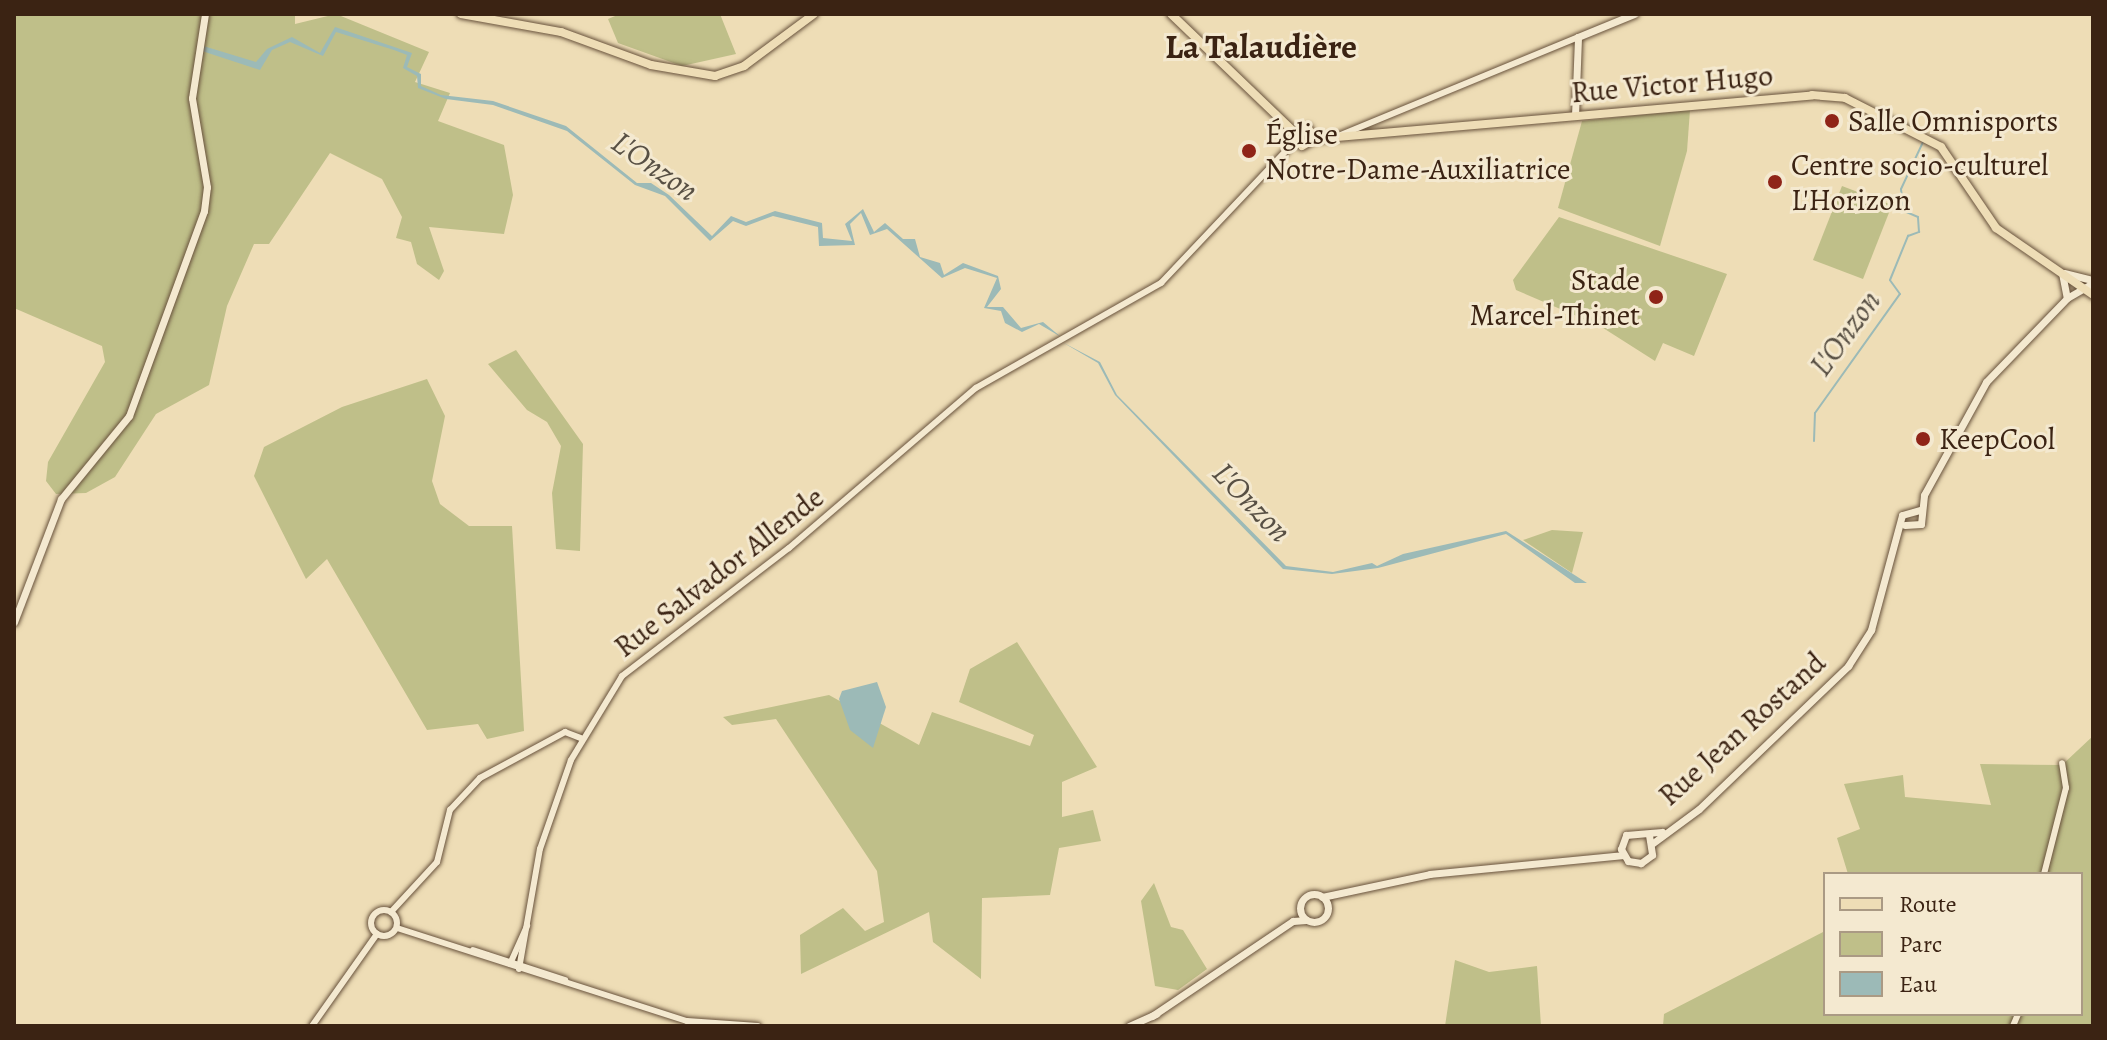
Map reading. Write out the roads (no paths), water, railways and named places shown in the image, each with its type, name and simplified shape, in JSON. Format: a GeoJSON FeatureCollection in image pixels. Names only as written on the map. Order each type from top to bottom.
{"type":"FeatureCollection","features":[{"type":"Feature","properties":{"kind":"main road"},"geometry":{"type":"LineString","coordinates":[[14,622],[61,499],[129,416],[204,211],[207,187],[192,98],[205,14]]}},
{"type":"Feature","properties":{"kind":"main road"},"geometry":{"type":"LineString","coordinates":[[461,14],[571,35],[703,76],[744,66],[814,14]]}},
{"type":"Feature","properties":{"kind":"main road"},"geometry":{"type":"LineString","coordinates":[[1171,14],[1296,142]]}},
{"type":"Feature","properties":{"kind":"main road"},"geometry":{"type":"LineString","coordinates":[[1575,116],[1578,37],[1634,14]]}},
{"type":"Feature","properties":{"kind":"main road","name":"Rue Victor Hugo"},"geometry":{"type":"LineString","coordinates":[[1314,139],[1821,95],[1845,98],[1926,138],[1957,164],[1996,228],[2093,295]]}},
{"type":"Feature","properties":{"kind":"main road"},"geometry":{"type":"LineString","coordinates":[[1308,128],[1314,139],[1296,142],[1308,128]]}},
{"type":"Feature","properties":{"kind":"main road"},"geometry":{"type":"LineString","coordinates":[[2060,272],[2093,281]]}},
{"type":"Feature","properties":{"kind":"main road"},"geometry":{"type":"LineString","coordinates":[[2060,272],[2068,298]]}},
{"type":"Feature","properties":{"kind":"main road"},"geometry":{"type":"LineString","coordinates":[[1917,509],[1986,382],[2068,298],[2093,281]]}},
{"type":"Feature","properties":{"kind":"main road"},"geometry":{"type":"LineString","coordinates":[[2068,298],[2093,295]]}},
{"type":"Feature","properties":{"kind":"main road"},"geometry":{"type":"LineString","coordinates":[[1917,509],[1923,521],[1908,527],[1904,511],[1917,509]]}},
{"type":"Feature","properties":{"kind":"main road","name":"Rue Jean Rostand"},"geometry":{"type":"LineString","coordinates":[[1651,839],[1699,809],[1848,666],[1871,630],[1908,527]]}},
{"type":"Feature","properties":{"kind":"main road"},"geometry":{"type":"LineString","coordinates":[[1129,1026],[1152,1016],[1293,921],[1310,895],[1341,896],[1430,874],[1605,856],[1622,850],[1631,832],[1651,839],[1641,863],[1622,850]]}},
{"type":"Feature","properties":{"kind":"main road"},"geometry":{"type":"LineString","coordinates":[[1293,921],[1322,920],[1341,896]]}},
{"type":"Feature","properties":{"kind":"main road"},"geometry":{"type":"LineString","coordinates":[[1322,897],[1328,910]]}},
{"type":"Feature","properties":{"kind":"main road"},"geometry":{"type":"LineString","coordinates":[[1300,907],[1306,920]]}},
{"type":"Feature","properties":{"kind":"street"},"geometry":{"type":"LineString","coordinates":[[1332,139],[1349,127],[1578,37]]}},
{"type":"Feature","properties":{"kind":"street","name":"Rue Salvador Allende"},"geometry":{"type":"LineString","coordinates":[[530,919],[540,849],[581,738],[622,676],[659,641],[789,548],[952,406],[1006,371],[1161,283],[1296,142]]}},
{"type":"Feature","properties":{"kind":"street"},"geometry":{"type":"LineString","coordinates":[[377,934],[374,914],[391,912],[437,862],[450,810],[480,778],[565,732],[581,738]]}},
{"type":"Feature","properties":{"kind":"street"},"geometry":{"type":"LineString","coordinates":[[2045,872],[2066,788],[2062,763]]}},
{"type":"Feature","properties":{"kind":"street"},"geometry":{"type":"LineString","coordinates":[[391,912],[397,928]]}},
{"type":"Feature","properties":{"kind":"street"},"geometry":{"type":"LineString","coordinates":[[510,964],[530,919]]}},
{"type":"Feature","properties":{"kind":"street"},"geometry":{"type":"LineString","coordinates":[[520,967],[530,919]]}},
{"type":"Feature","properties":{"kind":"street"},"geometry":{"type":"LineString","coordinates":[[312,1026],[377,934],[397,928],[687,1021],[758,1026]]}},
{"type":"Feature","properties":{"kind":"water"},"geometry":{"type":"Polygon","coordinates":[[[335,27],[412,53],[407,67],[421,74],[421,86],[441,95],[493,101],[566,126],[637,183],[651,183],[669,195],[712,236],[731,216],[746,222],[775,211],[822,223],[823,238],[852,241],[845,224],[863,209],[874,232],[885,223],[903,239],[915,239],[920,257],[940,263],[944,275],[963,263],[998,276],[1001,289],[987,307],[1003,307],[1021,328],[1043,322],[1061,337],[1039,324],[1022,332],[1005,323],[1001,311],[984,308],[997,278],[965,268],[942,278],[887,229],[870,235],[861,213],[850,224],[855,245],[819,246],[818,227],[773,216],[746,226],[733,221],[710,241],[665,196],[635,185],[567,131],[493,105],[446,99],[418,88],[417,76],[403,68],[407,55],[394,50],[336,32],[323,56],[290,42],[272,50],[260,70],[199,50],[200,45],[256,62],[267,49],[292,37],[320,53],[335,27]]]}},
{"type":"Feature","properties":{"kind":"water"},"geometry":{"type":"Polygon","coordinates":[[[1062,342],[1100,362],[1117,395],[1286,566],[1333,572],[1372,563],[1377,566],[1403,554],[1506,531],[1587,583],[1575,583],[1506,534],[1378,568],[1332,574],[1283,569],[1115,395],[1098,363],[1062,342]]]}},
{"type":"Feature","properties":{"kind":"water"},"geometry":{"type":"Polygon","coordinates":[[[877,682],[886,707],[873,748],[850,730],[839,699],[842,691],[877,682]]]}},
{"type":"Feature","properties":{"kind":"waterway","name":"L'Onzon"},"geometry":{"type":"LineString","coordinates":[[1814,441],[1815,413],[1900,294],[1890,280],[1908,236],[1919,232],[1918,217],[1904,211],[1901,189],[1923,142]]}},
{"type":"Feature","properties":{"kind":"place","name":"Salle Omnisports"},"geometry":{"type":"Point","coordinates":[1832,121]}},
{"type":"Feature","properties":{"kind":"place","name":"Église Notre-Dame-Auxiliatrice"},"geometry":{"type":"Point","coordinates":[1249,151]}},
{"type":"Feature","properties":{"kind":"place","name":"Centre socio-culturel L'Horizon"},"geometry":{"type":"Point","coordinates":[1775,182]}},
{"type":"Feature","properties":{"kind":"place","name":"Stade Marcel-Thinet"},"geometry":{"type":"Point","coordinates":[1656,297]}},
{"type":"Feature","properties":{"kind":"place","name":"KeepCool"},"geometry":{"type":"Point","coordinates":[1923,439]}},
{"type":"Feature","properties":{"kind":"district","name":"La Talaudière"},"geometry":{"type":"Point","coordinates":[1261,47]}}]}
